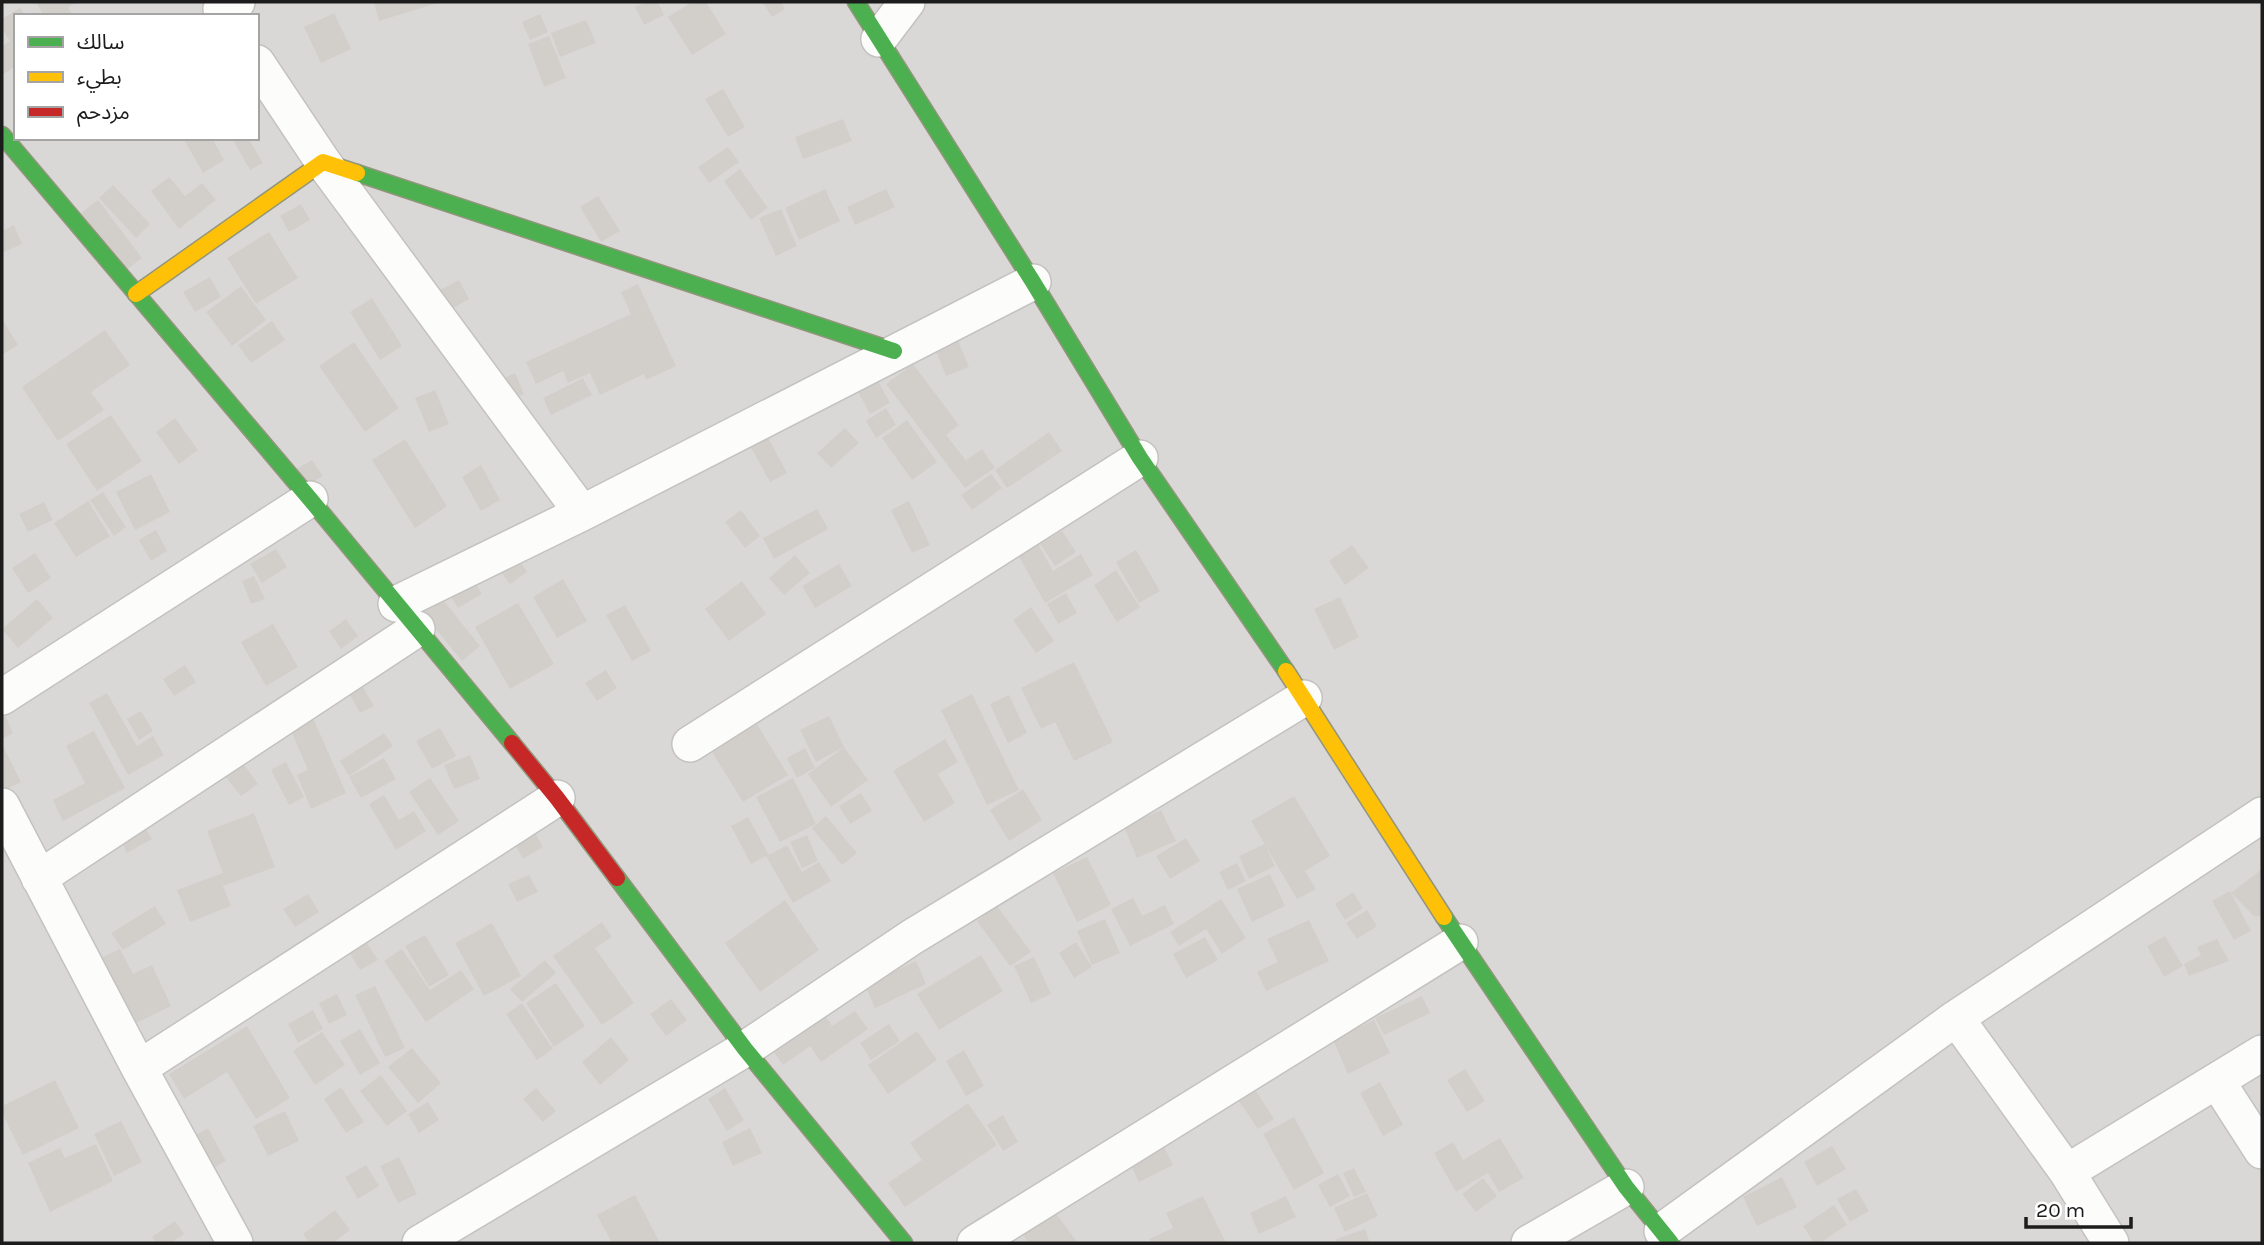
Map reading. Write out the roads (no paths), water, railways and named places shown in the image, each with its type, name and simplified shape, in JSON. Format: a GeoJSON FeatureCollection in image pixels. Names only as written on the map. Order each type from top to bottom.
{"type":"FeatureCollection","features":[{"type":"Feature","properties":{"kind":"street"},"geometry":{"type":"LineString","coordinates":[[856,2],[1033,282],[1140,458],[1304,698],[1460,942],[1626,1187],[1666,1237],[1955,1018],[2262,815]]}},
{"type":"Feature","properties":{"kind":"street"},"geometry":{"type":"LineString","coordinates":[[879,38],[907,2]]}},
{"type":"Feature","properties":{"kind":"street"},"geometry":{"type":"LineString","coordinates":[[259,66],[323,162],[582,513]]}},
{"type":"Feature","properties":{"kind":"street"},"geometry":{"type":"LineString","coordinates":[[2,135],[310,499],[556,798],[745,1049],[904,1243]]}},
{"type":"Feature","properties":{"kind":"street"},"geometry":{"type":"LineString","coordinates":[[323,162],[894,351]]}},
{"type":"Feature","properties":{"kind":"street"},"geometry":{"type":"LineString","coordinates":[[135,294],[323,162]]}},
{"type":"Feature","properties":{"kind":"street"},"geometry":{"type":"LineString","coordinates":[[39,878],[407,616],[582,513],[1033,282]]}},
{"type":"Feature","properties":{"kind":"street"},"geometry":{"type":"LineString","coordinates":[[690,744],[1140,458]]}},
{"type":"Feature","properties":{"kind":"street"},"geometry":{"type":"LineString","coordinates":[[2,697],[310,499]]}},
{"type":"Feature","properties":{"kind":"street"},"geometry":{"type":"LineString","coordinates":[[420,1243],[745,1049],[912,937],[1304,698]]}},
{"type":"Feature","properties":{"kind":"street"},"geometry":{"type":"LineString","coordinates":[[139,1069],[556,798]]}},
{"type":"Feature","properties":{"kind":"street"},"geometry":{"type":"LineString","coordinates":[[2,806],[139,1069],[235,1243]]}},
{"type":"Feature","properties":{"kind":"street"},"geometry":{"type":"LineString","coordinates":[[975,1243],[1460,942]]}},
{"type":"Feature","properties":{"kind":"street"},"geometry":{"type":"LineString","coordinates":[[1955,1018],[2067,1172],[2111,1243]]}},
{"type":"Feature","properties":{"kind":"street"},"geometry":{"type":"LineString","coordinates":[[2067,1172],[2262,1053]]}},
{"type":"Feature","properties":{"kind":"street"},"geometry":{"type":"LineString","coordinates":[[2217,1081],[2262,1151]]}},
{"type":"Feature","properties":{"kind":"street"},"geometry":{"type":"LineString","coordinates":[[1529,1243],[1626,1187]]}}]}
